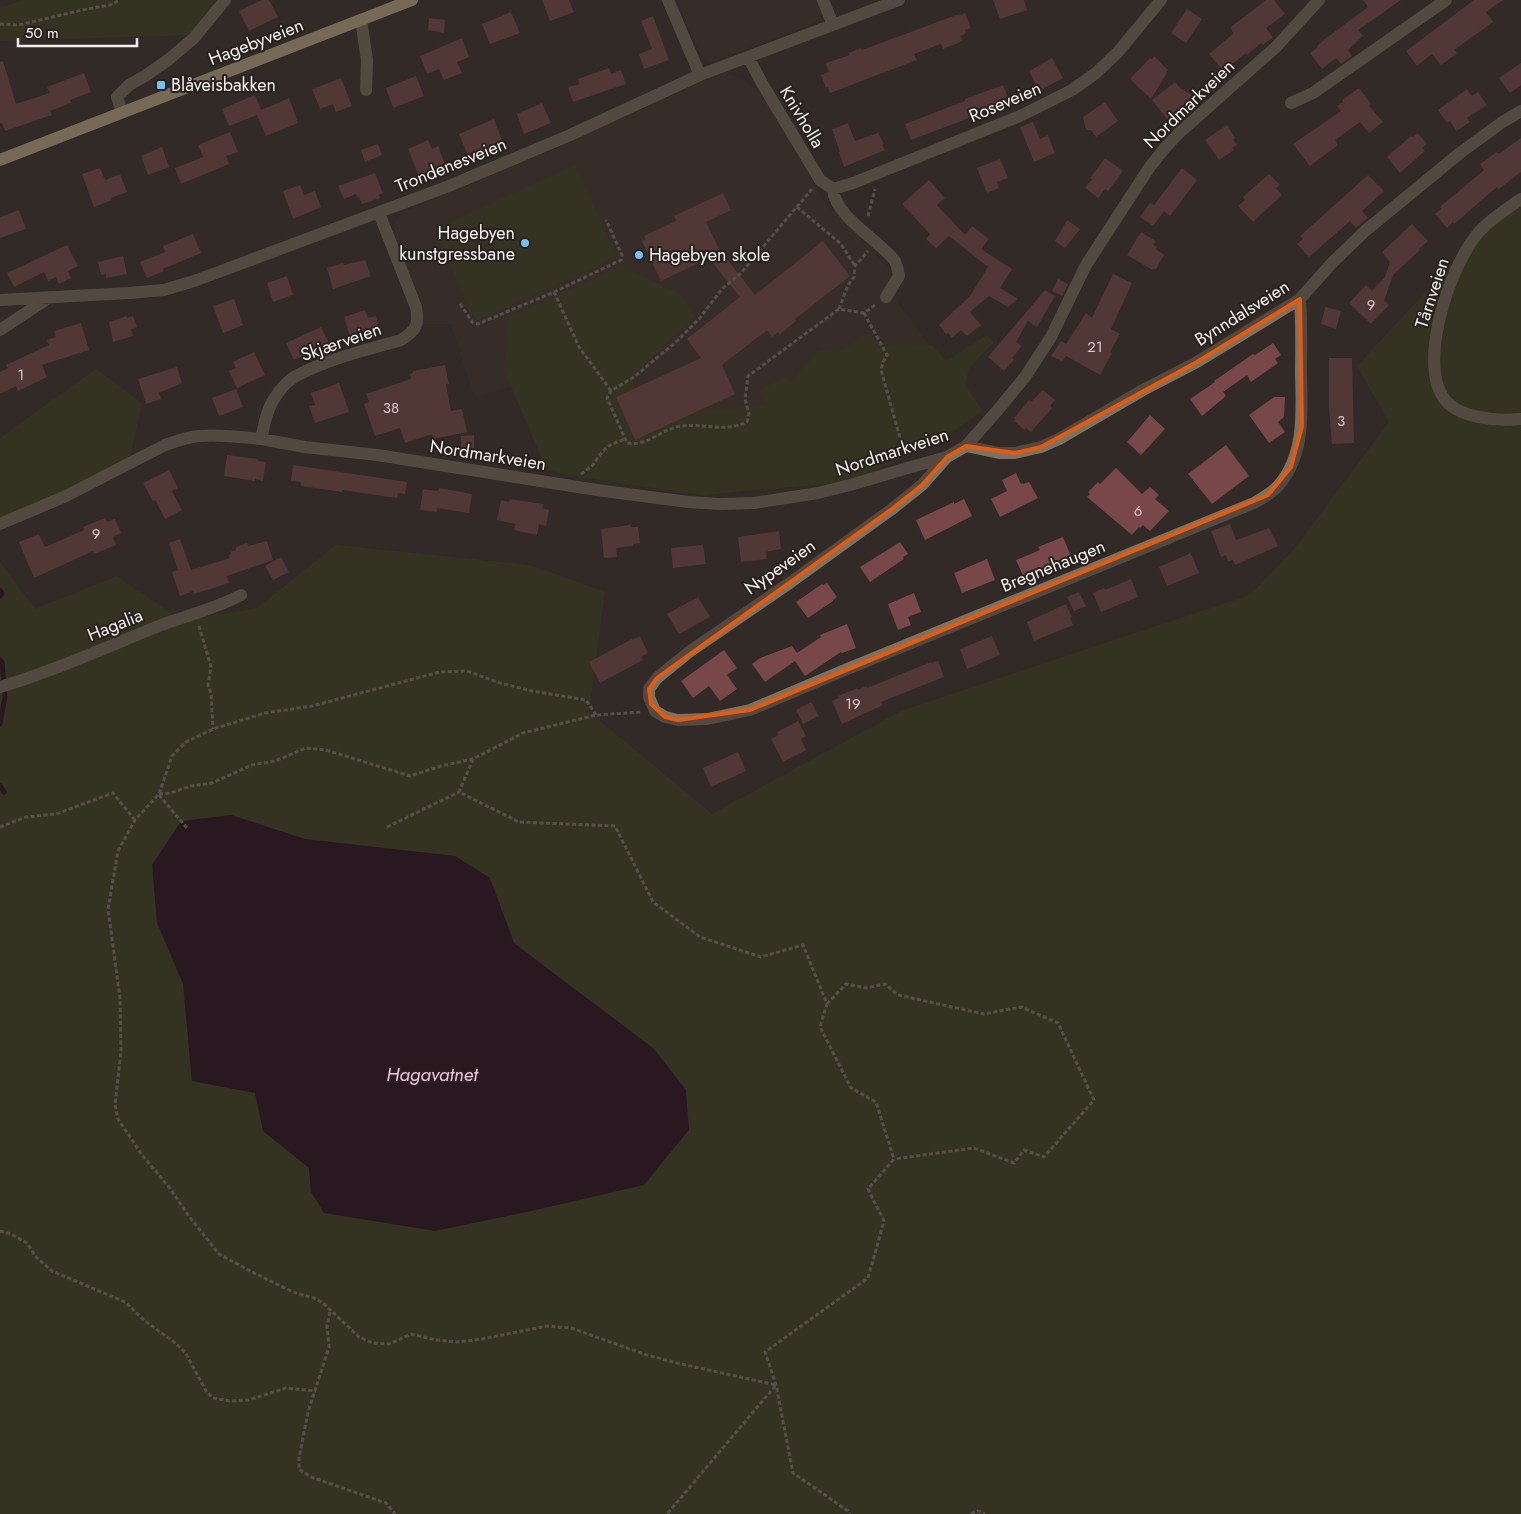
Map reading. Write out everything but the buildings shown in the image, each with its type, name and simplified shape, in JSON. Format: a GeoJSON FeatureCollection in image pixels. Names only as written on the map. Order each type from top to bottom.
{"type":"FeatureCollection","features":[{"type":"Feature","properties":{"kind":"main road","name":"Hagebyveien"},"geometry":{"type":"LineString","coordinates":[[0,160],[412,0]]}},
{"type":"Feature","properties":{"kind":"street"},"geometry":{"type":"LineString","coordinates":[[122,112],[117,97],[129,85],[168,60],[194,38],[225,0]]}},
{"type":"Feature","properties":{"kind":"street"},"geometry":{"type":"LineString","coordinates":[[668,0],[700,75]]}},
{"type":"Feature","properties":{"kind":"street"},"geometry":{"type":"LineString","coordinates":[[823,0],[833,25]]}},
{"type":"Feature","properties":{"kind":"street","name":"Trondenesveien"},"geometry":{"type":"LineString","coordinates":[[0,300],[164,290],[216,273],[450,186],[568,136],[700,75],[898,0]]}},
{"type":"Feature","properties":{"kind":"street","name":"Roseveien"},"geometry":{"type":"LineString","coordinates":[[833,189],[853,183],[1020,116],[1072,90],[1096,73],[1118,52],[1161,0]]}},
{"type":"Feature","properties":{"kind":"street","name":"Nordmarkveien"},"geometry":{"type":"LineString","coordinates":[[261,439],[577,487],[688,502],[721,504],[754,503],[818,493],[947,457],[966,446],[1019,384],[1052,337],[1086,265],[1149,168],[1164,149],[1179,133],[1276,47],[1319,0]]}},
{"type":"Feature","properties":{"kind":"street"},"geometry":{"type":"LineString","coordinates":[[1291,103],[1313,93],[1446,0]]}},
{"type":"Feature","properties":{"kind":"street"},"geometry":{"type":"LineString","coordinates":[[362,20],[367,60],[366,90]]}},
{"type":"Feature","properties":{"kind":"street","name":"Knivholla"},"geometry":{"type":"LineString","coordinates":[[748,57],[820,180],[833,189]]}},
{"type":"Feature","properties":{"kind":"street","name":"Bynndalsveien"},"geometry":{"type":"LineString","coordinates":[[966,446],[1015,453],[1041,446],[1059,439],[1129,398],[1197,362],[1300,299],[1365,231],[1460,152],[1521,111]]}},
{"type":"Feature","properties":{"kind":"street"},"geometry":{"type":"LineString","coordinates":[[833,189],[833,197],[841,209],[896,262],[899,276],[886,297]]}},
{"type":"Feature","properties":{"kind":"street","name":"Tårnveien"},"geometry":{"type":"LineString","coordinates":[[1521,199],[1479,232],[1464,252],[1453,276],[1441,314],[1435,343],[1434,366],[1437,387],[1444,399],[1458,410],[1478,417],[1521,419]]}},
{"type":"Feature","properties":{"kind":"street","name":"Skjærveien"},"geometry":{"type":"LineString","coordinates":[[261,439],[267,414],[274,398],[297,375],[335,360],[401,340],[410,335],[415,328],[418,319],[416,307],[379,213]]}},
{"type":"Feature","properties":{"kind":"street"},"geometry":{"type":"LineString","coordinates":[[0,330],[50,297]]}},
{"type":"Feature","properties":{"kind":"street","name":"Bregnehaugen"},"geometry":{"type":"LineString","coordinates":[[656,711],[665,717],[678,720],[707,719],[750,710],[1254,503],[1268,495],[1279,485],[1291,467],[1298,449],[1302,426],[1300,299]]}},
{"type":"Feature","properties":{"kind":"street"},"geometry":{"type":"LineString","coordinates":[[0,524],[66,496],[165,444],[199,436],[261,439]]}},
{"type":"Feature","properties":{"kind":"street","name":"Nypeveien"},"geometry":{"type":"LineString","coordinates":[[656,711],[649,697],[649,689],[657,678],[689,652],[791,582],[892,509],[922,485],[947,457]]}},
{"type":"Feature","properties":{"kind":"street","name":"Hagalia"},"geometry":{"type":"LineString","coordinates":[[0,687],[183,617],[223,605],[241,594]]}},
{"type":"Feature","properties":{"kind":"path"},"geometry":{"type":"LineString","coordinates":[[0,24],[20,25],[70,12],[110,5],[120,0]]}},
{"type":"Feature","properties":{"kind":"path"},"geometry":{"type":"LineString","coordinates":[[864,232],[877,183],[872,174]]}},
{"type":"Feature","properties":{"kind":"path"},"geometry":{"type":"LineString","coordinates":[[820,180],[740,274],[722,289],[694,325],[634,377],[611,391],[607,398],[627,443],[636,445],[680,426],[735,427],[747,422],[749,414],[745,399],[748,376],[839,309],[848,285],[854,277],[855,266],[875,242]]}},
{"type":"Feature","properties":{"kind":"path"},"geometry":{"type":"LineString","coordinates":[[797,206],[841,244],[855,266]]}},
{"type":"Feature","properties":{"kind":"path"},"geometry":{"type":"LineString","coordinates":[[460,304],[473,323],[478,324],[554,292],[621,260],[622,256],[606,220]]}},
{"type":"Feature","properties":{"kind":"path"},"geometry":{"type":"LineString","coordinates":[[554,292],[578,347],[611,391]]}},
{"type":"Feature","properties":{"kind":"path"},"geometry":{"type":"LineString","coordinates":[[839,309],[864,313],[886,297]]}},
{"type":"Feature","properties":{"kind":"path"},"geometry":{"type":"LineString","coordinates":[[864,313],[887,355],[883,362],[882,370],[902,445],[916,465]]}},
{"type":"Feature","properties":{"kind":"path"},"geometry":{"type":"LineString","coordinates":[[577,487],[581,474],[592,466],[610,444],[625,439]]}},
{"type":"Feature","properties":{"kind":"path"},"geometry":{"type":"LineString","coordinates":[[195,613],[210,667],[208,685],[211,693],[213,728]]}},
{"type":"Feature","properties":{"kind":"path"},"geometry":{"type":"LineString","coordinates":[[596,715],[586,700],[532,691],[500,683],[467,671],[440,672],[312,706],[266,713],[213,728],[186,742],[172,756],[159,794],[134,820],[118,850],[108,909],[120,998],[121,1051],[115,1105],[118,1119],[142,1156],[169,1186],[188,1215],[219,1254],[293,1292],[314,1298],[359,1337],[373,1343],[389,1344],[411,1334],[436,1340],[458,1342],[547,1326],[571,1328],[669,1361],[776,1385]]}},
{"type":"Feature","properties":{"kind":"path"},"geometry":{"type":"LineString","coordinates":[[159,794],[171,793],[190,786],[212,783],[252,765],[275,761],[306,748],[326,750],[410,776],[441,766],[473,759],[523,733],[596,715],[656,711]]}},
{"type":"Feature","properties":{"kind":"path"},"geometry":{"type":"LineString","coordinates":[[388,826],[459,792],[473,759]]}},
{"type":"Feature","properties":{"kind":"path"},"geometry":{"type":"LineString","coordinates":[[459,792],[519,822],[615,826],[653,902],[700,936],[760,958],[803,945],[827,1004]]}},
{"type":"Feature","properties":{"kind":"path"},"geometry":{"type":"LineString","coordinates":[[0,828],[26,817],[56,814],[113,794],[134,820]]}},
{"type":"Feature","properties":{"kind":"path"},"geometry":{"type":"LineString","coordinates":[[159,794],[187,828]]}},
{"type":"Feature","properties":{"kind":"path"},"geometry":{"type":"LineString","coordinates":[[850,1514],[793,1473],[776,1385],[765,1352],[868,1278],[884,1221],[868,1190],[894,1159],[974,1148],[1014,1163],[1024,1150],[1044,1157],[1094,1100],[1058,1023],[1021,1007],[984,1014],[898,995],[885,984],[866,988],[846,984],[827,1004],[820,1027],[851,1088],[876,1102],[894,1159]]}},
{"type":"Feature","properties":{"kind":"path"},"geometry":{"type":"LineString","coordinates":[[0,1231],[27,1243],[35,1256],[52,1271],[125,1302],[145,1321],[174,1342],[184,1352],[206,1391],[213,1398],[230,1401],[249,1400],[286,1388],[316,1391]]}},
{"type":"Feature","properties":{"kind":"path"},"geometry":{"type":"LineString","coordinates":[[330,1311],[327,1326],[329,1348],[308,1412],[298,1458],[299,1469],[311,1477],[386,1503],[395,1514]]}},
{"type":"Feature","properties":{"kind":"path"},"geometry":{"type":"LineString","coordinates":[[667,1514],[776,1385]]}},
{"type":"Feature","properties":{"kind":"path"},"geometry":{"type":"LineString","coordinates":[[971,1514],[978,1511],[985,1514]]}},
{"type":"Feature","properties":{"kind":"highlighted area"},"geometry":{"type":"Polygon","coordinates":[[[1300,299],[1302,426],[1291,467],[1268,495],[750,710],[678,720],[665,717],[651,704],[649,689],[657,678],[892,509],[922,485],[947,457],[966,446],[1015,453],[1041,447],[1197,362],[1300,299]]]}},
{"type":"Feature","properties":{"kind":"shaded area"},"geometry":{"type":"Polygon","coordinates":[[[677,0],[819,0],[823,11],[822,16],[812,24],[711,62],[705,60],[701,55],[677,0]]]}},
{"type":"Feature","properties":{"kind":"shaded area","name":"Hagebyen skole"},"geometry":{"type":"Polygon","coordinates":[[[725,73],[741,78],[766,101],[826,204],[890,268],[895,299],[937,356],[750,443],[537,380],[474,397],[451,324],[423,324],[423,306],[395,241],[393,232],[398,217],[411,209],[543,154],[710,78],[725,73]]]}},
{"type":"Feature","properties":{"kind":"green space"},"geometry":{"type":"Polygon","coordinates":[[[24,0],[215,0],[190,35],[0,41],[0,8],[24,0]]]}},
{"type":"Feature","properties":{"kind":"green space","name":"Hagebyen kunstgressbane"},"geometry":{"type":"Polygon","coordinates":[[[575,165],[617,257],[476,321],[434,230],[575,165]]]}},
{"type":"Feature","properties":{"kind":"green space"},"geometry":{"type":"Polygon","coordinates":[[[1521,197],[1521,1514],[0,1514],[0,562],[35,609],[117,576],[182,621],[257,608],[336,545],[530,565],[605,592],[589,712],[712,814],[901,711],[1250,595],[1295,548],[1389,422],[1357,366],[1483,230],[1521,197]],[[231,815],[183,984],[192,1081],[255,1093],[263,1131],[309,1168],[311,1192],[686,1090],[654,1049],[514,943],[490,878],[455,856],[305,839],[231,815]]]}},
{"type":"Feature","properties":{"kind":"green space"},"geometry":{"type":"Polygon","coordinates":[[[621,266],[681,295],[694,316],[632,376],[634,410],[660,416],[768,405],[760,391],[786,376],[791,383],[819,351],[845,349],[866,334],[870,334],[880,347],[932,345],[946,361],[987,335],[994,342],[969,368],[965,385],[983,411],[929,447],[849,482],[702,495],[585,478],[547,470],[504,371],[509,318],[621,266]]]}},
{"type":"Feature","properties":{"kind":"green space"},"geometry":{"type":"Polygon","coordinates":[[[96,369],[142,403],[127,470],[0,529],[0,438],[96,369]]]}},
{"type":"Feature","properties":{"kind":"water","name":"Hagavatnet"},"geometry":{"type":"Polygon","coordinates":[[[231,815],[305,839],[455,856],[490,878],[514,943],[654,1049],[686,1090],[689,1130],[644,1185],[527,1212],[435,1231],[324,1213],[311,1192],[309,1168],[263,1131],[255,1093],[192,1081],[183,984],[157,923],[152,865],[181,821],[231,815]]]}},
{"type":"Feature","properties":{"kind":"waterway"},"geometry":{"type":"LineString","coordinates":[[0,590],[2,594],[0,596]]}},
{"type":"Feature","properties":{"kind":"waterway"},"geometry":{"type":"LineString","coordinates":[[0,660],[2,662],[5,697],[0,724]]}},
{"type":"Feature","properties":{"kind":"waterway"},"geometry":{"type":"LineString","coordinates":[[0,786],[4,792]]}},
{"type":"Feature","properties":{"kind":"place","name":"Blåveisbakken"},"geometry":{"type":"Point","coordinates":[161,85]}},
{"type":"Feature","properties":{"kind":"place","name":"Hagebyen kunstgressbane"},"geometry":{"type":"Point","coordinates":[525,243]}},
{"type":"Feature","properties":{"kind":"place","name":"Hagebyen skole"},"geometry":{"type":"Point","coordinates":[639,255]}}]}
